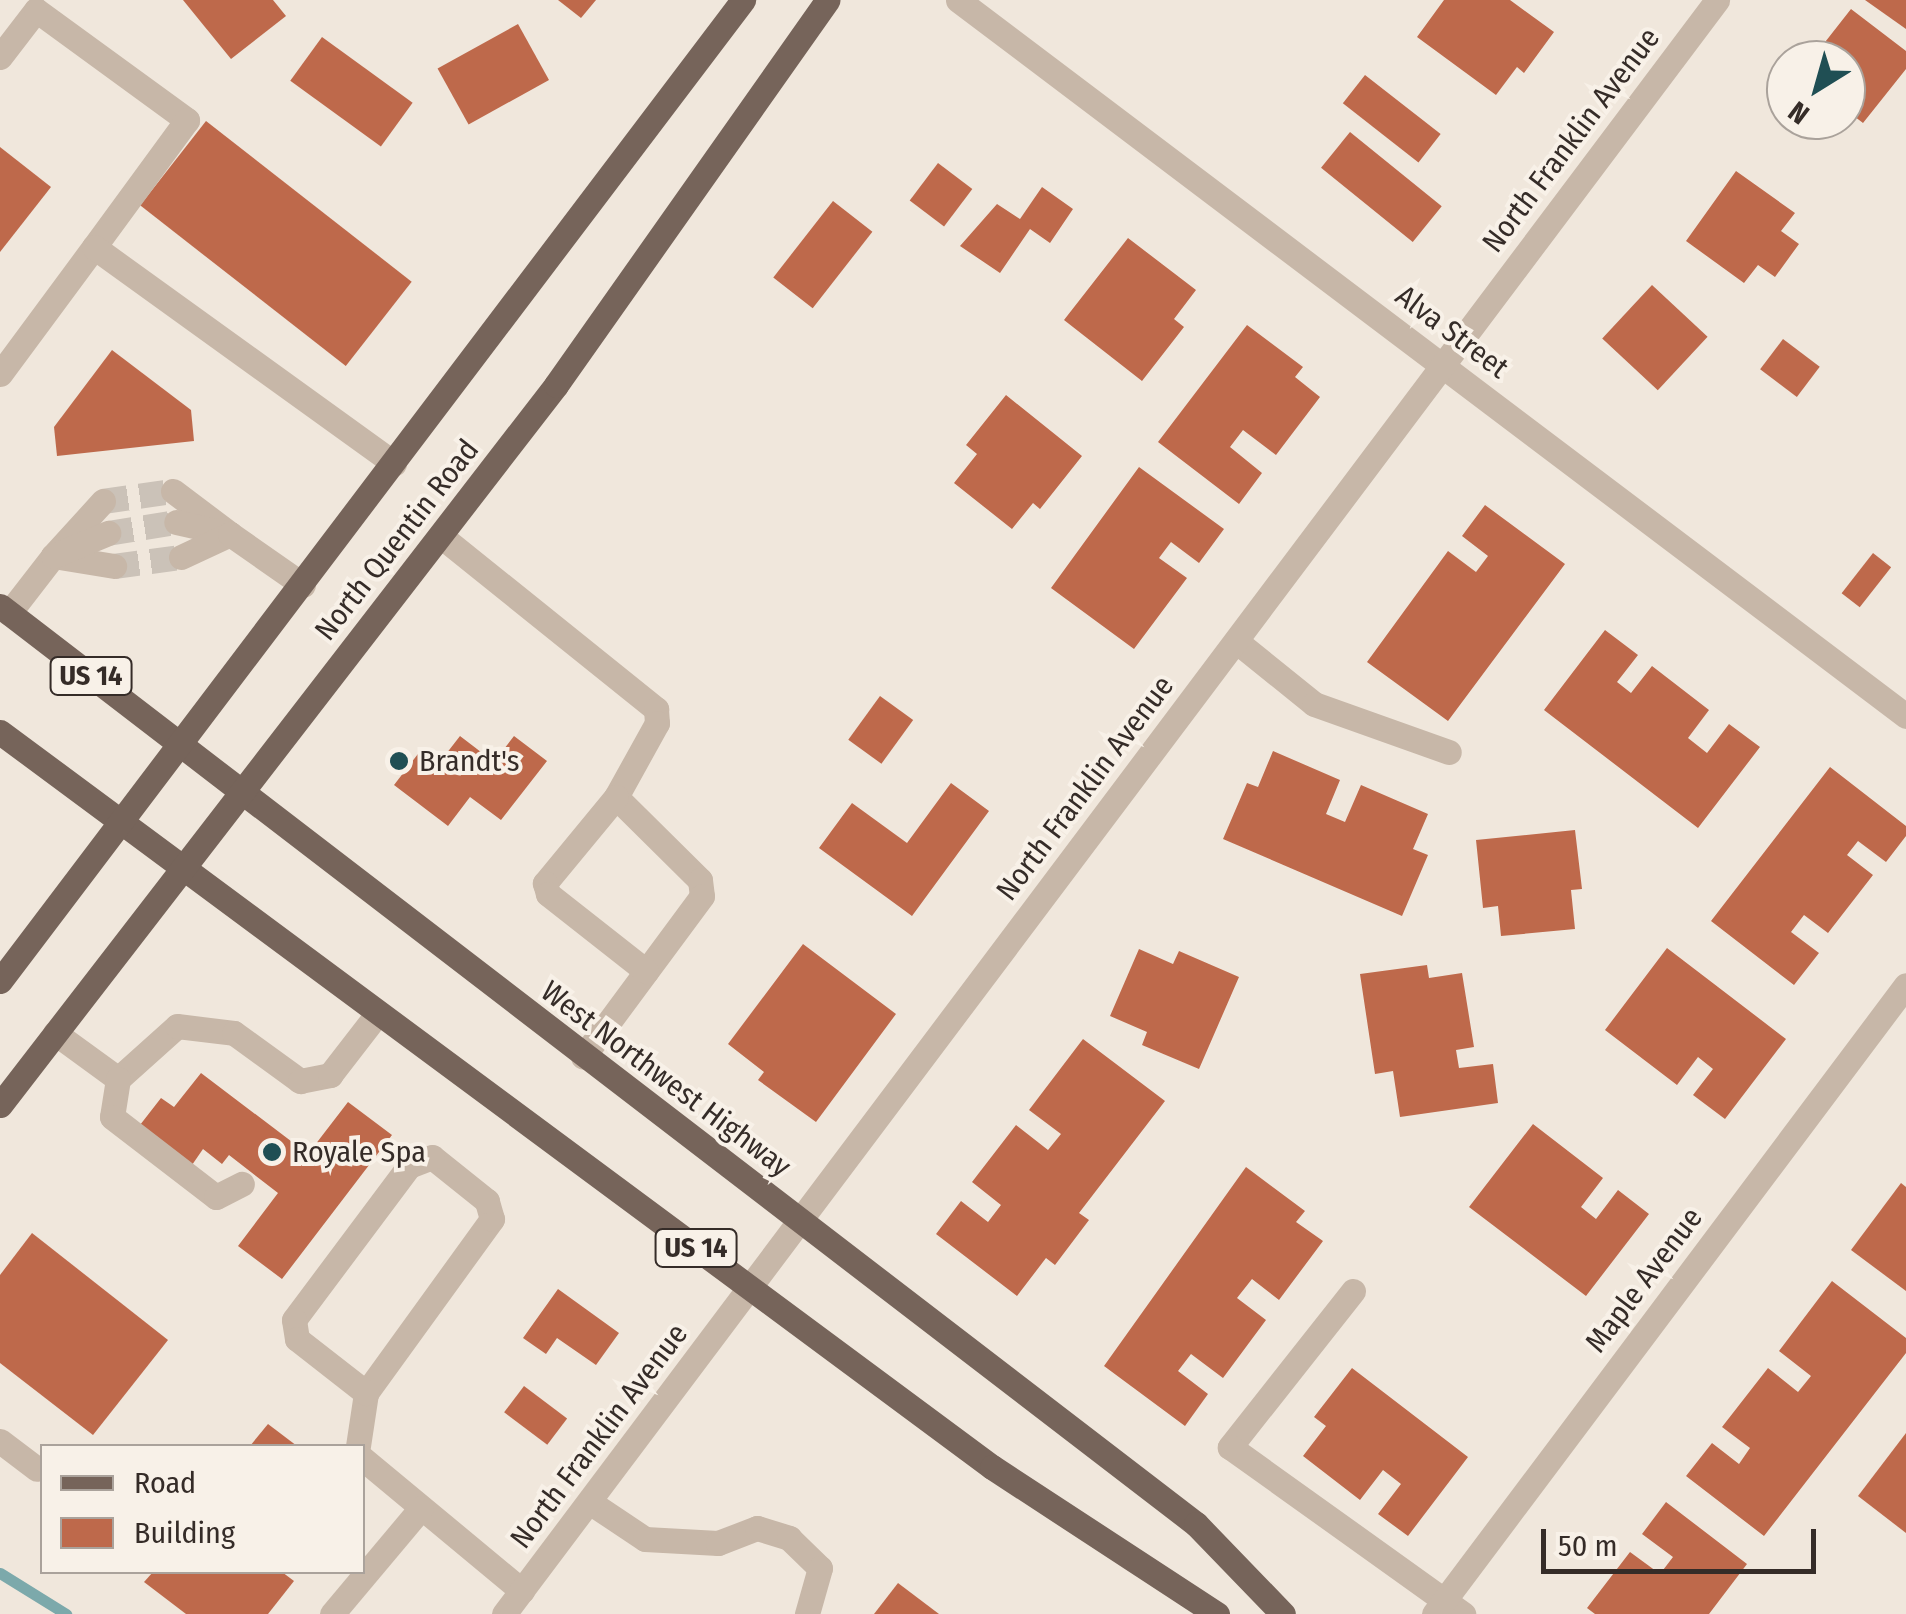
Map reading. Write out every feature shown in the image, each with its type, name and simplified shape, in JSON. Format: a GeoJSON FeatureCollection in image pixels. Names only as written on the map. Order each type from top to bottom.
{"type":"FeatureCollection","features":[{"type":"Feature","properties":{"kind":"main road","name":"North Quentin Road"},"geometry":{"type":"LineString","coordinates":[[0,981],[182,747],[743,0]]}},
{"type":"Feature","properties":{"kind":"main road","name":"North Quentin Road"},"geometry":{"type":"LineString","coordinates":[[0,1105],[442,537],[828,0]]}},
{"type":"Feature","properties":{"kind":"main road","name":"West Northwest Highway"},"geometry":{"type":"LineString","coordinates":[[5,610],[1196,1524],[1283,1614]]}},
{"type":"Feature","properties":{"kind":"main road","name":"US 14"},"geometry":{"type":"LineString","coordinates":[[0,732],[119,824],[992,1467],[1217,1614]]}},
{"type":"Feature","properties":{"kind":"street","name":"Alva Street"},"geometry":{"type":"LineString","coordinates":[[958,0],[1906,716]]}},
{"type":"Feature","properties":{"kind":"street","name":"North Franklin Avenue"},"geometry":{"type":"LineString","coordinates":[[504,1614],[1717,0]]}},
{"type":"Feature","properties":{"kind":"street"},"geometry":{"type":"LineString","coordinates":[[0,57],[36,10],[188,120],[0,374]]}},
{"type":"Feature","properties":{"kind":"street"},"geometry":{"type":"LineString","coordinates":[[94,247],[394,463]]}},
{"type":"Feature","properties":{"kind":"street"},"geometry":{"type":"LineString","coordinates":[[172,491],[303,585]]}},
{"type":"Feature","properties":{"kind":"street"},"geometry":{"type":"LineString","coordinates":[[5,610],[104,501]]}},
{"type":"Feature","properties":{"kind":"street"},"geometry":{"type":"LineString","coordinates":[[176,522],[230,534]]}},
{"type":"Feature","properties":{"kind":"street"},"geometry":{"type":"LineString","coordinates":[[53,556],[108,533]]}},
{"type":"Feature","properties":{"kind":"street"},"geometry":{"type":"LineString","coordinates":[[181,557],[230,534]]}},
{"type":"Feature","properties":{"kind":"street"},"geometry":{"type":"LineString","coordinates":[[442,537],[656,709],[657,723],[616,797],[545,884],[548,894],[646,971]]}},
{"type":"Feature","properties":{"kind":"street"},"geometry":{"type":"LineString","coordinates":[[53,556],[114,566]]}},
{"type":"Feature","properties":{"kind":"street"},"geometry":{"type":"LineString","coordinates":[[1236,640],[1314,704],[1449,752]]}},
{"type":"Feature","properties":{"kind":"street"},"geometry":{"type":"LineString","coordinates":[[583,1057],[702,896],[700,880],[616,797]]}},
{"type":"Feature","properties":{"kind":"street","name":"Maple Avenue"},"geometry":{"type":"LineString","coordinates":[[1448,1609],[1906,985]]}},
{"type":"Feature","properties":{"kind":"street"},"geometry":{"type":"LineString","coordinates":[[242,1184],[216,1197],[112,1117],[118,1079],[177,1026],[234,1033],[300,1082],[330,1075],[378,1013]]}},
{"type":"Feature","properties":{"kind":"street"},"geometry":{"type":"LineString","coordinates":[[56,1033],[118,1079]]}},
{"type":"Feature","properties":{"kind":"street"},"geometry":{"type":"LineString","coordinates":[[358,1444],[366,1393],[492,1218],[486,1201],[432,1157],[409,1166],[294,1320],[296,1339],[366,1393]]}},
{"type":"Feature","properties":{"kind":"street"},"geometry":{"type":"LineString","coordinates":[[1353,1291],[1230,1447],[1448,1609]]}},
{"type":"Feature","properties":{"kind":"street"},"geometry":{"type":"LineString","coordinates":[[0,1441],[37,1469]]}},
{"type":"Feature","properties":{"kind":"street"},"geometry":{"type":"LineString","coordinates":[[365,1461],[522,1591]]}},
{"type":"Feature","properties":{"kind":"street"},"geometry":{"type":"LineString","coordinates":[[591,1503],[646,1539],[718,1543],[757,1528],[789,1538],[820,1568],[807,1614]]}},
{"type":"Feature","properties":{"kind":"street"},"geometry":{"type":"LineString","coordinates":[[332,1614],[420,1508]]}},
{"type":"Feature","properties":{"kind":"building"},"geometry":{"type":"Polygon","coordinates":[[[183,0],[273,0],[286,16],[231,59],[183,0]]]}},
{"type":"Feature","properties":{"kind":"building"},"geometry":{"type":"Polygon","coordinates":[[[558,0],[596,0],[581,18],[558,0]]]}},
{"type":"Feature","properties":{"kind":"building"},"geometry":{"type":"Polygon","coordinates":[[[1444,0],[1510,0],[1554,32],[1524,73],[1517,67],[1496,95],[1417,37],[1444,0]]]}},
{"type":"Feature","properties":{"kind":"building"},"geometry":{"type":"Polygon","coordinates":[[[1865,0],[1906,0],[1906,29],[1865,0]]]}},
{"type":"Feature","properties":{"kind":"building"},"geometry":{"type":"Polygon","coordinates":[[[1851,9],[1906,51],[1906,69],[1866,119],[1866,40],[1827,40],[1851,9]]]}},
{"type":"Feature","properties":{"kind":"building"},"geometry":{"type":"Polygon","coordinates":[[[518,24],[549,80],[469,125],[438,69],[518,24]]]}},
{"type":"Feature","properties":{"kind":"building"},"geometry":{"type":"Polygon","coordinates":[[[322,37],[413,103],[381,147],[290,81],[322,37]]]}},
{"type":"Feature","properties":{"kind":"building"},"geometry":{"type":"Polygon","coordinates":[[[1365,75],[1441,134],[1418,162],[1343,103],[1365,75]]]}},
{"type":"Feature","properties":{"kind":"building"},"geometry":{"type":"Polygon","coordinates":[[[206,121],[412,282],[346,366],[140,205],[206,121]]]}},
{"type":"Feature","properties":{"kind":"building"},"geometry":{"type":"Polygon","coordinates":[[[1350,132],[1442,206],[1413,242],[1321,168],[1350,132]]]}},
{"type":"Feature","properties":{"kind":"building"},"geometry":{"type":"Polygon","coordinates":[[[0,147],[51,187],[0,252],[0,147]]]}},
{"type":"Feature","properties":{"kind":"building"},"geometry":{"type":"Polygon","coordinates":[[[938,163],[972,189],[944,226],[910,201],[938,163]]]}},
{"type":"Feature","properties":{"kind":"building"},"geometry":{"type":"Polygon","coordinates":[[[1736,171],[1795,213],[1781,231],[1799,244],[1775,277],[1758,265],[1744,283],[1686,241],[1736,171]]]}},
{"type":"Feature","properties":{"kind":"building"},"geometry":{"type":"Polygon","coordinates":[[[1042,187],[1073,209],[1050,243],[1030,229],[1000,273],[960,246],[997,204],[1020,219],[1042,187]]]}},
{"type":"Feature","properties":{"kind":"building"},"geometry":{"type":"Polygon","coordinates":[[[833,201],[872,232],[813,308],[773,277],[833,201]]]}},
{"type":"Feature","properties":{"kind":"building"},"geometry":{"type":"Polygon","coordinates":[[[1128,238],[1196,290],[1174,319],[1184,327],[1142,381],[1064,320],[1128,238]]]}},
{"type":"Feature","properties":{"kind":"building"},"geometry":{"type":"Polygon","coordinates":[[[1652,285],[1708,337],[1658,390],[1602,338],[1652,285]]]}},
{"type":"Feature","properties":{"kind":"building"},"geometry":{"type":"Polygon","coordinates":[[[1247,325],[1303,367],[1295,377],[1320,397],[1276,455],[1243,430],[1230,447],[1262,473],[1239,504],[1158,442],[1247,325]]]}},
{"type":"Feature","properties":{"kind":"building"},"geometry":{"type":"Polygon","coordinates":[[[1783,339],[1820,367],[1797,397],[1760,369],[1783,339]]]}},
{"type":"Feature","properties":{"kind":"building"},"geometry":{"type":"Polygon","coordinates":[[[112,350],[191,410],[194,441],[57,456],[54,427],[112,350]]]}},
{"type":"Feature","properties":{"kind":"building"},"geometry":{"type":"Polygon","coordinates":[[[1006,395],[1082,456],[1040,509],[1033,503],[1012,529],[954,483],[977,454],[966,445],[1006,395]]]}},
{"type":"Feature","properties":{"kind":"building"},"geometry":{"type":"Polygon","coordinates":[[[1139,467],[1224,529],[1199,563],[1171,542],[1159,558],[1187,578],[1134,649],[1051,588],[1139,467]]]}},
{"type":"Feature","properties":{"kind":"building"},"geometry":{"type":"Polygon","coordinates":[[[1485,505],[1565,564],[1448,721],[1367,662],[1448,551],[1476,572],[1488,556],[1462,536],[1485,505]]]}},
{"type":"Feature","properties":{"kind":"building"},"geometry":{"type":"Polygon","coordinates":[[[1873,553],[1891,567],[1860,607],[1842,593],[1873,553]]]}},
{"type":"Feature","properties":{"kind":"building"},"geometry":{"type":"Polygon","coordinates":[[[1605,630],[1638,655],[1617,682],[1631,693],[1652,666],[1709,710],[1688,738],[1707,753],[1729,724],[1760,747],[1698,828],[1544,710],[1605,630]]]}},
{"type":"Feature","properties":{"kind":"building"},"geometry":{"type":"Polygon","coordinates":[[[880,696],[913,720],[881,764],[848,740],[880,696]]]}},
{"type":"Feature","properties":{"kind":"building"},"geometry":{"type":"Polygon","coordinates":[[[460,736],[494,762],[514,736],[547,761],[501,820],[470,797],[448,826],[394,785],[421,750],[439,763],[460,736]]]}},
{"type":"Feature","properties":{"kind":"building"},"geometry":{"type":"Polygon","coordinates":[[[1273,751],[1340,780],[1326,814],[1345,822],[1361,785],[1428,814],[1413,849],[1428,855],[1402,916],[1223,839],[1247,783],[1258,787],[1273,751]]]}},
{"type":"Feature","properties":{"kind":"building"},"geometry":{"type":"Polygon","coordinates":[[[1830,767],[1906,826],[1906,836],[1886,862],[1858,841],[1847,855],[1873,875],[1828,933],[1804,915],[1791,932],[1819,953],[1794,985],[1711,921],[1830,767]]]}},
{"type":"Feature","properties":{"kind":"building"},"geometry":{"type":"Polygon","coordinates":[[[951,783],[989,811],[912,916],[819,848],[852,803],[907,843],[951,783]]]}},
{"type":"Feature","properties":{"kind":"building"},"geometry":{"type":"Polygon","coordinates":[[[1575,830],[1582,889],[1571,890],[1575,929],[1501,936],[1498,906],[1483,908],[1476,840],[1575,830]]]}},
{"type":"Feature","properties":{"kind":"building"},"geometry":{"type":"Polygon","coordinates":[[[803,944],[896,1014],[816,1122],[758,1080],[764,1072],[728,1044],[803,944]]]}},
{"type":"Feature","properties":{"kind":"building"},"geometry":{"type":"Polygon","coordinates":[[[1667,948],[1786,1039],[1725,1119],[1693,1095],[1713,1069],[1698,1057],[1677,1085],[1605,1030],[1667,948]]]}},
{"type":"Feature","properties":{"kind":"building"},"geometry":{"type":"Polygon","coordinates":[[[1139,949],[1173,964],[1179,951],[1239,977],[1199,1069],[1142,1045],[1147,1032],[1110,1016],[1139,949]]]}},
{"type":"Feature","properties":{"kind":"building"},"geometry":{"type":"Polygon","coordinates":[[[1427,965],[1429,978],[1462,973],[1474,1047],[1456,1050],[1459,1068],[1493,1064],[1498,1103],[1400,1117],[1393,1071],[1375,1074],[1360,974],[1427,965]]]}},
{"type":"Feature","properties":{"kind":"building"},"geometry":{"type":"Polygon","coordinates":[[[1083,1039],[1165,1101],[1079,1213],[1089,1220],[1055,1265],[1046,1258],[1017,1296],[936,1234],[961,1201],[988,1222],[1001,1205],[972,1182],[1016,1125],[1048,1150],[1061,1134],[1029,1110],[1083,1039]]]}},
{"type":"Feature","properties":{"kind":"building"},"geometry":{"type":"Polygon","coordinates":[[[201,1073],[308,1154],[348,1102],[392,1135],[282,1279],[238,1246],[278,1193],[229,1155],[222,1164],[203,1149],[192,1165],[140,1125],[161,1098],[174,1107],[201,1073]]]}},
{"type":"Feature","properties":{"kind":"building"},"geometry":{"type":"Polygon","coordinates":[[[1533,1124],[1603,1178],[1581,1207],[1596,1219],[1618,1190],[1649,1214],[1586,1296],[1469,1207],[1533,1124]]]}},
{"type":"Feature","properties":{"kind":"building"},"geometry":{"type":"Polygon","coordinates":[[[1246,1167],[1305,1211],[1296,1222],[1323,1241],[1279,1300],[1252,1279],[1237,1298],[1266,1320],[1223,1378],[1191,1354],[1178,1371],[1208,1394],[1185,1426],[1104,1366],[1246,1167]]]}},
{"type":"Feature","properties":{"kind":"building"},"geometry":{"type":"Polygon","coordinates":[[[1901,1183],[1906,1187],[1906,1291],[1851,1250],[1901,1183]]]}},
{"type":"Feature","properties":{"kind":"building"},"geometry":{"type":"Polygon","coordinates":[[[32,1233],[168,1340],[93,1435],[0,1363],[0,1275],[32,1233]]]}},
{"type":"Feature","properties":{"kind":"building"},"geometry":{"type":"Polygon","coordinates":[[[1832,1281],[1906,1338],[1906,1353],[1764,1536],[1686,1476],[1712,1443],[1739,1464],[1750,1448],[1722,1427],[1768,1368],[1798,1392],[1811,1376],[1779,1351],[1832,1281]]]}},
{"type":"Feature","properties":{"kind":"building"},"geometry":{"type":"Polygon","coordinates":[[[558,1289],[619,1333],[596,1365],[557,1338],[546,1354],[523,1338],[558,1289]]]}},
{"type":"Feature","properties":{"kind":"building"},"geometry":{"type":"Polygon","coordinates":[[[1352,1368],[1468,1457],[1408,1536],[1378,1514],[1401,1484],[1383,1470],[1360,1500],[1303,1456],[1326,1426],[1314,1417],[1352,1368]]]}},
{"type":"Feature","properties":{"kind":"building"},"geometry":{"type":"Polygon","coordinates":[[[524,1386],[567,1418],[547,1445],[504,1412],[524,1386]]]}},
{"type":"Feature","properties":{"kind":"building"},"geometry":{"type":"Polygon","coordinates":[[[268,1424],[294,1444],[252,1444],[268,1424]]]}},
{"type":"Feature","properties":{"kind":"building"},"geometry":{"type":"Polygon","coordinates":[[[1906,1433],[1906,1533],[1858,1496],[1906,1433]]]}},
{"type":"Feature","properties":{"kind":"building"},"geometry":{"type":"Polygon","coordinates":[[[1666,1502],[1747,1564],[1709,1614],[1595,1614],[1587,1608],[1630,1552],[1660,1574],[1673,1557],[1642,1534],[1666,1502]]]}},
{"type":"Feature","properties":{"kind":"building"},"geometry":{"type":"Polygon","coordinates":[[[151,1574],[285,1574],[294,1581],[268,1614],[186,1614],[144,1582],[151,1574]]]}},
{"type":"Feature","properties":{"kind":"building"},"geometry":{"type":"Polygon","coordinates":[[[898,1583],[939,1614],[874,1614],[898,1583]]]}},
{"type":"Feature","properties":{"kind":"waterway"},"geometry":{"type":"LineString","coordinates":[[0,1573],[66,1614]]}},
{"type":"Feature","properties":{"kind":"tunnel"},"geometry":{"type":"LineString","coordinates":[[103,501],[173,491]]}},
{"type":"Feature","properties":{"kind":"tunnel"},"geometry":{"type":"LineString","coordinates":[[108,533],[176,522]]}},
{"type":"Feature","properties":{"kind":"tunnel"},"geometry":{"type":"LineString","coordinates":[[114,566],[181,557]]}},
{"type":"Feature","properties":{"kind":"place","name":"Brandt's"},"geometry":{"type":"Point","coordinates":[399,761]}},
{"type":"Feature","properties":{"kind":"place","name":"Royale Spa"},"geometry":{"type":"Point","coordinates":[272,1152]}}]}
